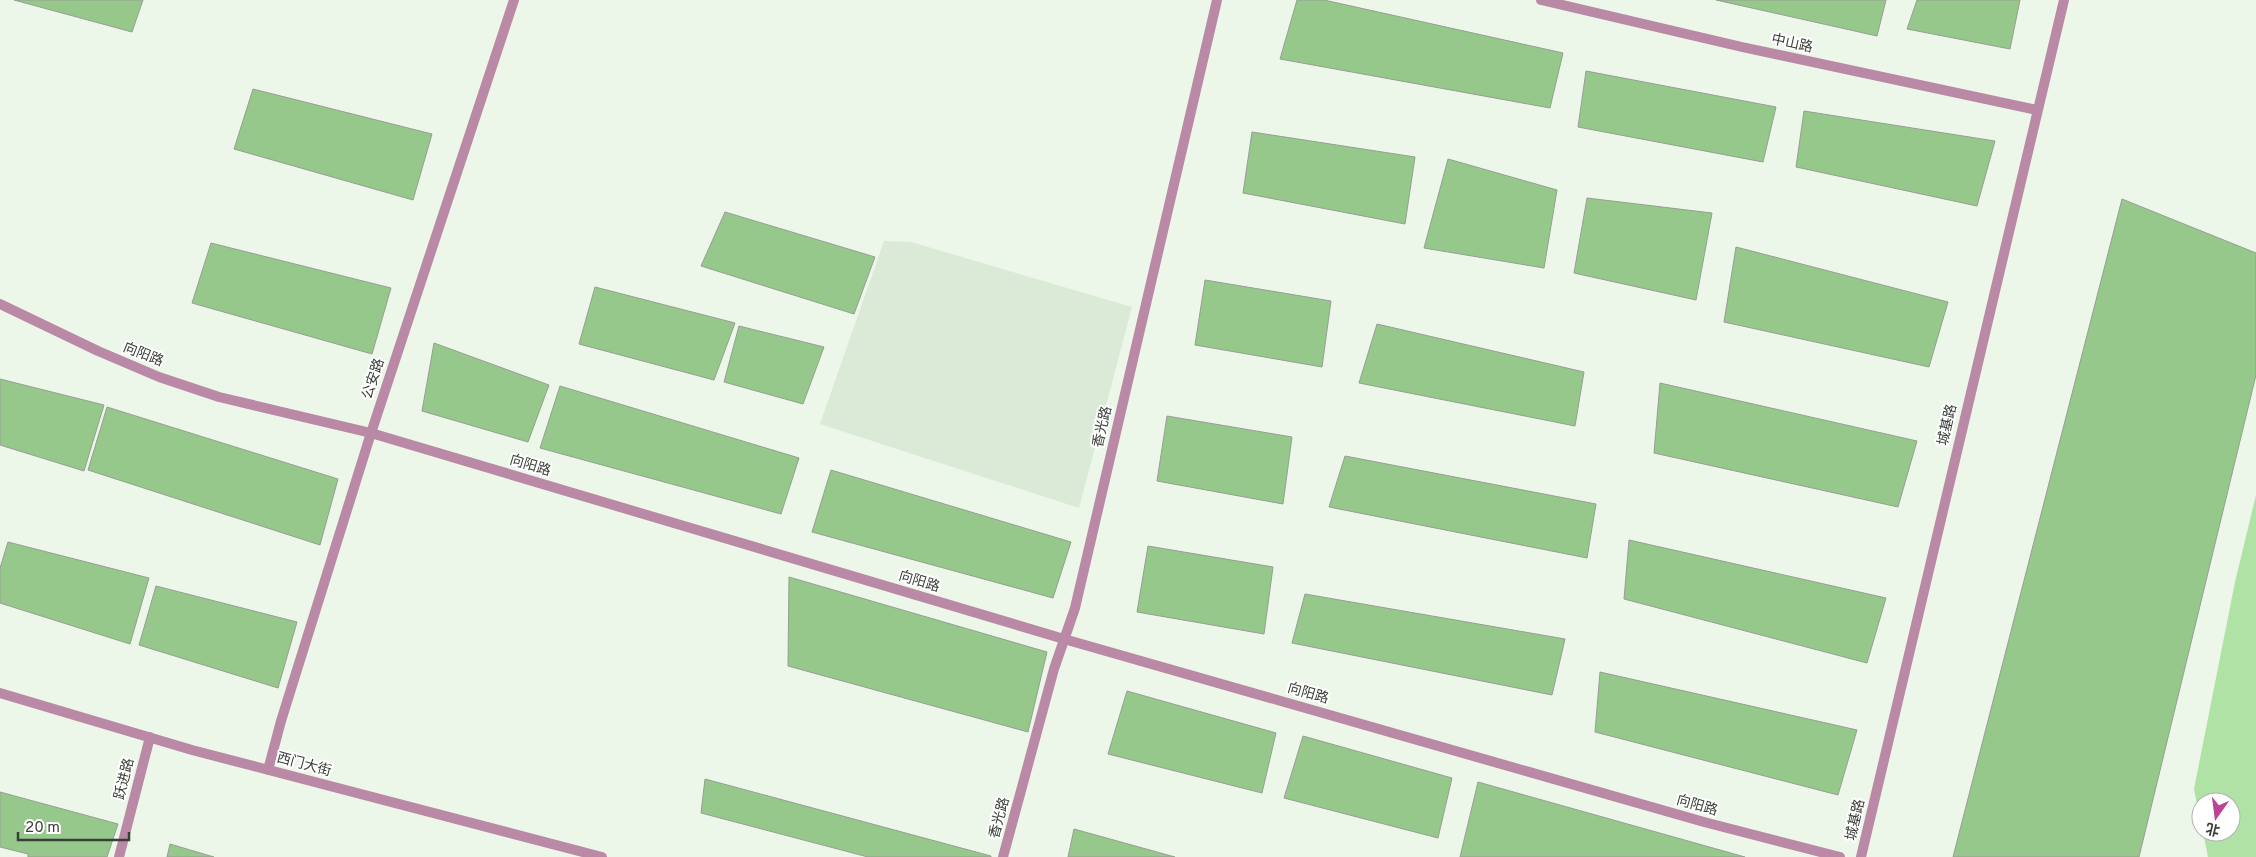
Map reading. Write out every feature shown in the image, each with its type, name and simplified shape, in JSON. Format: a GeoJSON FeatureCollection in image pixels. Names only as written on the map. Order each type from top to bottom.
{"type":"FeatureCollection","features":[{"type":"Feature","properties":{"kind":"street","name":"公安路"},"geometry":{"type":"LineString","coordinates":[[268,770],[281,721],[371,433],[514,0]]}},
{"type":"Feature","properties":{"kind":"street","name":"香光路"},"geometry":{"type":"LineString","coordinates":[[1003,857],[1064,639],[1075,608],[1216,0]]}},
{"type":"Feature","properties":{"kind":"street","name":"中山路"},"geometry":{"type":"LineString","coordinates":[[1542,0],[1742,47],[2037,110]]}},
{"type":"Feature","properties":{"kind":"street","name":"城基路"},"geometry":{"type":"LineString","coordinates":[[1861,857],[2064,0]]}},
{"type":"Feature","properties":{"kind":"street","name":"向阳路"},"geometry":{"type":"LineString","coordinates":[[0,304],[98,351],[159,377],[219,397],[371,433],[1064,639],[1704,822],[1840,857]]}},
{"type":"Feature","properties":{"kind":"street","name":"西门大街"},"geometry":{"type":"LineString","coordinates":[[0,693],[268,770],[602,857]]}},
{"type":"Feature","properties":{"kind":"street","name":"跃进路"},"geometry":{"type":"LineString","coordinates":[[119,857],[150,737]]}},
{"type":"Feature","properties":{"kind":"shaded area"},"geometry":{"type":"Polygon","coordinates":[[[884,241],[911,242],[1132,307],[1079,508],[820,424],[884,241]]]}},
{"type":"Feature","properties":{"kind":"shaded area"},"geometry":{"type":"Polygon","coordinates":[[[2256,495],[2256,857],[2208,857],[2205,842],[2241,842],[2241,792],[2195,792],[2194,789],[2235,582],[2256,495]]]}},
{"type":"Feature","properties":{"kind":"building"},"geometry":{"type":"Polygon","coordinates":[[[14,0],[143,0],[132,32],[14,0]]]}},
{"type":"Feature","properties":{"kind":"building"},"geometry":{"type":"Polygon","coordinates":[[[1297,0],[1324,0],[1563,53],[1550,108],[1280,59],[1297,0]]]}},
{"type":"Feature","properties":{"kind":"building"},"geometry":{"type":"Polygon","coordinates":[[[1716,0],[1886,0],[1877,36],[1716,0]]]}},
{"type":"Feature","properties":{"kind":"building"},"geometry":{"type":"Polygon","coordinates":[[[1917,0],[2020,0],[2010,49],[1907,29],[1917,0]]]}},
{"type":"Feature","properties":{"kind":"building"},"geometry":{"type":"Polygon","coordinates":[[[1586,71],[1776,107],[1763,162],[1578,127],[1586,71]]]}},
{"type":"Feature","properties":{"kind":"building"},"geometry":{"type":"Polygon","coordinates":[[[253,89],[432,134],[413,200],[234,149],[253,89]]]}},
{"type":"Feature","properties":{"kind":"building"},"geometry":{"type":"Polygon","coordinates":[[[1804,111],[1995,141],[1977,206],[1796,167],[1804,111]]]}},
{"type":"Feature","properties":{"kind":"building"},"geometry":{"type":"Polygon","coordinates":[[[1252,132],[1415,157],[1405,224],[1243,193],[1252,132]]]}},
{"type":"Feature","properties":{"kind":"building"},"geometry":{"type":"Polygon","coordinates":[[[1448,159],[1557,190],[1544,268],[1424,248],[1448,159]]]}},
{"type":"Feature","properties":{"kind":"building"},"geometry":{"type":"Polygon","coordinates":[[[1587,198],[1712,213],[1696,300],[1574,273],[1587,198]]]}},
{"type":"Feature","properties":{"kind":"building"},"geometry":{"type":"Polygon","coordinates":[[[2122,199],[2256,253],[2256,375],[2139,857],[1953,857],[2122,199]]]}},
{"type":"Feature","properties":{"kind":"building"},"geometry":{"type":"Polygon","coordinates":[[[725,212],[875,257],[854,314],[701,266],[725,212]]]}},
{"type":"Feature","properties":{"kind":"building"},"geometry":{"type":"Polygon","coordinates":[[[211,243],[391,288],[372,354],[192,303],[211,243]]]}},
{"type":"Feature","properties":{"kind":"building"},"geometry":{"type":"Polygon","coordinates":[[[1736,247],[1948,302],[1929,367],[1724,322],[1736,247]]]}},
{"type":"Feature","properties":{"kind":"building"},"geometry":{"type":"Polygon","coordinates":[[[1205,280],[1331,301],[1322,367],[1195,345],[1205,280]]]}},
{"type":"Feature","properties":{"kind":"building"},"geometry":{"type":"Polygon","coordinates":[[[595,287],[735,323],[714,380],[579,344],[595,287]]]}},
{"type":"Feature","properties":{"kind":"building"},"geometry":{"type":"Polygon","coordinates":[[[1377,324],[1584,372],[1575,426],[1359,383],[1377,324]]]}},
{"type":"Feature","properties":{"kind":"building"},"geometry":{"type":"Polygon","coordinates":[[[739,326],[824,347],[803,404],[724,382],[739,326]]]}},
{"type":"Feature","properties":{"kind":"building"},"geometry":{"type":"Polygon","coordinates":[[[434,343],[549,385],[528,442],[422,411],[434,343]]]}},
{"type":"Feature","properties":{"kind":"building"},"geometry":{"type":"Polygon","coordinates":[[[0,379],[104,405],[84,471],[0,445],[0,379]]]}},
{"type":"Feature","properties":{"kind":"building"},"geometry":{"type":"Polygon","coordinates":[[[1660,383],[1917,441],[1898,507],[1654,453],[1660,383]]]}},
{"type":"Feature","properties":{"kind":"building"},"geometry":{"type":"Polygon","coordinates":[[[560,386],[799,458],[781,514],[540,448],[560,386]]]}},
{"type":"Feature","properties":{"kind":"building"},"geometry":{"type":"Polygon","coordinates":[[[107,407],[338,479],[320,545],[88,470],[107,407]]]}},
{"type":"Feature","properties":{"kind":"building"},"geometry":{"type":"Polygon","coordinates":[[[1167,416],[1292,437],[1283,504],[1157,481],[1167,416]]]}},
{"type":"Feature","properties":{"kind":"building"},"geometry":{"type":"Polygon","coordinates":[[[1345,456],[1596,504],[1587,558],[1329,507],[1345,456]]]}},
{"type":"Feature","properties":{"kind":"building"},"geometry":{"type":"Polygon","coordinates":[[[831,470],[1071,542],[1053,598],[812,532],[831,470]]]}},
{"type":"Feature","properties":{"kind":"building"},"geometry":{"type":"Polygon","coordinates":[[[1629,540],[1886,598],[1867,663],[1624,599],[1629,540]]]}},
{"type":"Feature","properties":{"kind":"building"},"geometry":{"type":"Polygon","coordinates":[[[8,542],[149,578],[130,644],[0,603],[0,568],[8,542]]]}},
{"type":"Feature","properties":{"kind":"building"},"geometry":{"type":"Polygon","coordinates":[[[1148,546],[1273,567],[1264,634],[1137,612],[1148,546]]]}},
{"type":"Feature","properties":{"kind":"building"},"geometry":{"type":"Polygon","coordinates":[[[789,577],[1047,652],[1028,732],[788,666],[789,577]]]}},
{"type":"Feature","properties":{"kind":"building"},"geometry":{"type":"Polygon","coordinates":[[[156,586],[297,622],[278,688],[139,645],[156,586]]]}},
{"type":"Feature","properties":{"kind":"building"},"geometry":{"type":"Polygon","coordinates":[[[1305,594],[1565,639],[1552,695],[1292,643],[1305,594]]]}},
{"type":"Feature","properties":{"kind":"building"},"geometry":{"type":"Polygon","coordinates":[[[1600,672],[1857,730],[1838,795],[1595,732],[1600,672]]]}},
{"type":"Feature","properties":{"kind":"building"},"geometry":{"type":"Polygon","coordinates":[[[1127,691],[1276,733],[1262,793],[1108,754],[1127,691]]]}},
{"type":"Feature","properties":{"kind":"building"},"geometry":{"type":"Polygon","coordinates":[[[1303,736],[1452,778],[1438,838],[1284,798],[1303,736]]]}},
{"type":"Feature","properties":{"kind":"building"},"geometry":{"type":"Polygon","coordinates":[[[705,779],[991,857],[868,857],[701,813],[705,779]]]}},
{"type":"Feature","properties":{"kind":"building"},"geometry":{"type":"Polygon","coordinates":[[[1478,782],[1745,857],[1460,857],[1478,782]]]}},
{"type":"Feature","properties":{"kind":"building"},"geometry":{"type":"Polygon","coordinates":[[[0,792],[118,824],[107,857],[28,857],[28,854],[0,847],[0,792]]]}},
{"type":"Feature","properties":{"kind":"building"},"geometry":{"type":"Polygon","coordinates":[[[1074,829],[1175,857],[1068,857],[1074,829]]]}},
{"type":"Feature","properties":{"kind":"building"},"geometry":{"type":"Polygon","coordinates":[[[170,844],[214,857],[167,857],[170,844]]]}}]}
